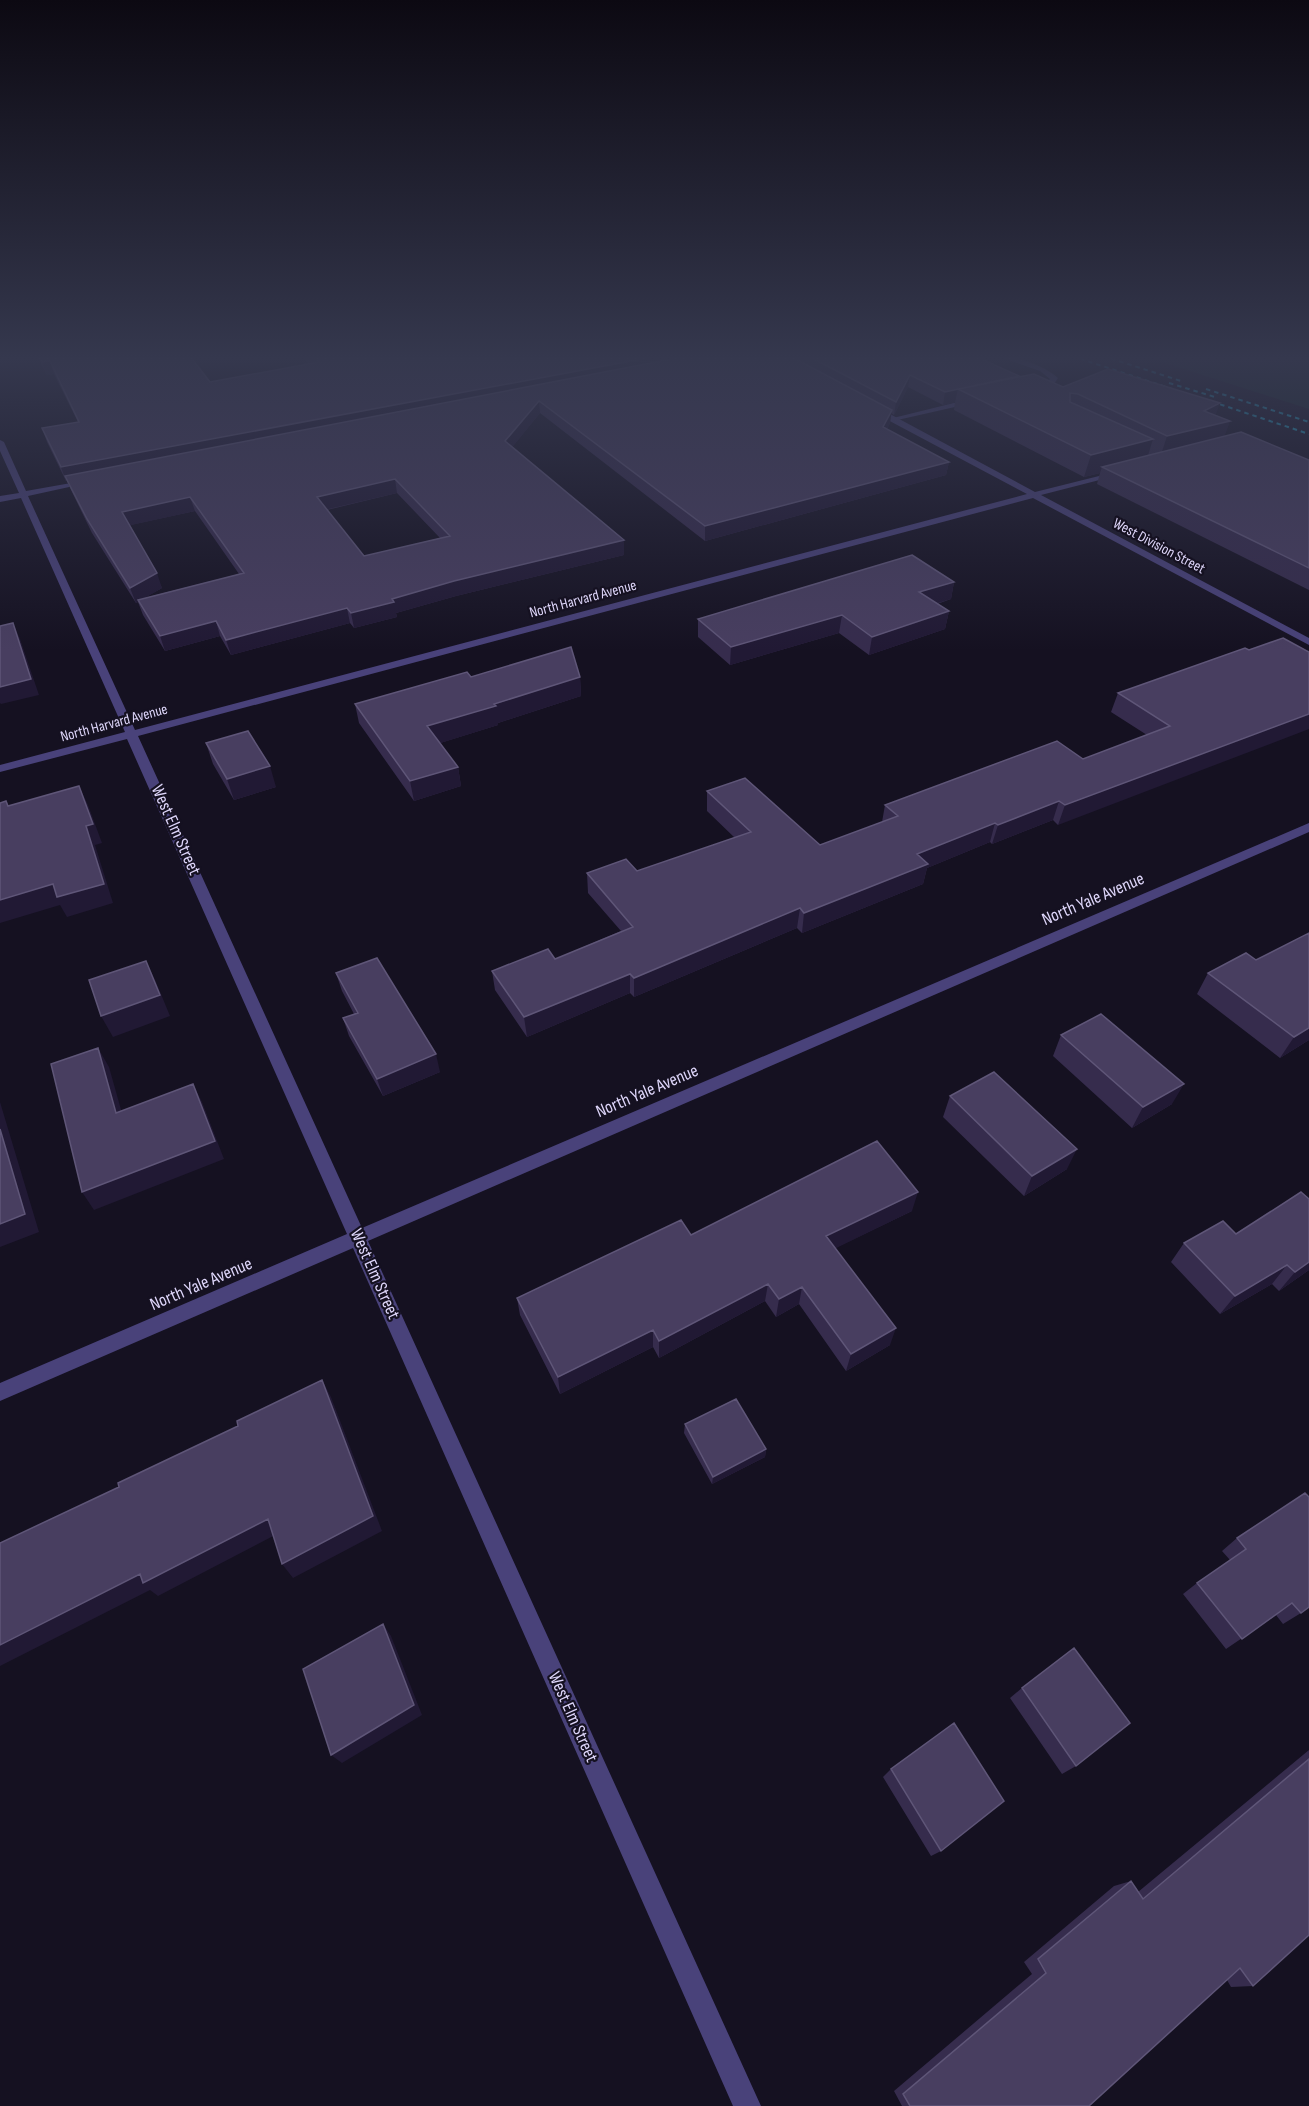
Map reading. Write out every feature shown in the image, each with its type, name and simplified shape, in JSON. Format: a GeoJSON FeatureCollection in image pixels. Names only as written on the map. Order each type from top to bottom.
{"type":"FeatureCollection","features":[{"type":"Feature","properties":{"kind":"street","name":"West Elm Street"},"geometry":{"type":"LineString","coordinates":[[6,454],[747,2106]]}},
{"type":"Feature","properties":{"kind":"street","name":"West Division Street"},"geometry":{"type":"LineString","coordinates":[[958,454],[1309,642]]}},
{"type":"Feature","properties":{"kind":"street","name":"North Harvard Avenue"},"geometry":{"type":"LineString","coordinates":[[0,769],[1125,471]]}},
{"type":"Feature","properties":{"kind":"street"},"geometry":{"type":"LineString","coordinates":[[0,499],[94,481]]}},
{"type":"Feature","properties":{"kind":"street","name":"North Yale Avenue"},"geometry":{"type":"LineString","coordinates":[[0,1392],[1309,827]]}},
{"type":"Feature","properties":{"kind":"building"},"geometry":{"type":"Polygon","coordinates":[[[55,454],[129,454],[61,467],[55,454]]]}},
{"type":"Feature","properties":{"kind":"building"},"geometry":{"type":"Polygon","coordinates":[[[178,454],[521,454],[624,540],[454,581],[392,599],[394,602],[351,613],[347,608],[226,640],[216,621],[160,636],[138,600],[244,573],[190,497],[122,512],[157,573],[130,588],[87,519],[65,476],[178,454]],[[395,479],[317,497],[364,556],[450,536],[395,479]]]}},
{"type":"Feature","properties":{"kind":"building"},"geometry":{"type":"Polygon","coordinates":[[[610,454],[934,454],[949,462],[705,526],[610,454]]]}},
{"type":"Feature","properties":{"kind":"building"},"geometry":{"type":"Polygon","coordinates":[[[1153,454],[1295,454],[1309,460],[1309,568],[1102,467],[1153,454]]]}},
{"type":"Feature","properties":{"kind":"building"},"geometry":{"type":"Polygon","coordinates":[[[912,555],[954,582],[919,592],[949,611],[872,637],[842,615],[731,647],[698,619],[912,555]]]}},
{"type":"Feature","properties":{"kind":"building"},"geometry":{"type":"Polygon","coordinates":[[[13,623],[31,679],[0,687],[0,626],[13,623]]]}},
{"type":"Feature","properties":{"kind":"building"},"geometry":{"type":"Polygon","coordinates":[[[1283,638],[1309,652],[1309,714],[1065,805],[1059,801],[998,825],[995,823],[917,854],[928,864],[804,913],[800,908],[634,978],[630,974],[524,1017],[492,971],[548,949],[555,959],[633,927],[587,873],[626,859],[637,871],[751,832],[707,791],[745,778],[820,845],[898,816],[885,805],[1057,741],[1083,759],[1170,726],[1118,693],[1245,648],[1249,650],[1283,638]]]}},
{"type":"Feature","properties":{"kind":"building"},"geometry":{"type":"Polygon","coordinates":[[[571,647],[580,677],[494,704],[496,706],[427,726],[458,767],[410,781],[355,704],[467,672],[471,677],[571,647]]]}},
{"type":"Feature","properties":{"kind":"building"},"geometry":{"type":"Polygon","coordinates":[[[248,731],[270,766],[227,779],[206,743],[248,731]]]}},
{"type":"Feature","properties":{"kind":"building"},"geometry":{"type":"Polygon","coordinates":[[[79,786],[93,824],[86,826],[104,884],[57,897],[53,884],[0,900],[0,803],[6,801],[8,806],[79,786]]]}},
{"type":"Feature","properties":{"kind":"building"},"geometry":{"type":"Polygon","coordinates":[[[1309,933],[1309,1028],[1294,1037],[1208,973],[1246,953],[1256,960],[1309,933]]]}},
{"type":"Feature","properties":{"kind":"building"},"geometry":{"type":"Polygon","coordinates":[[[377,958],[436,1054],[377,1079],[343,1018],[358,1013],[336,973],[377,958]]]}},
{"type":"Feature","properties":{"kind":"building"},"geometry":{"type":"Polygon","coordinates":[[[146,961],[160,995],[101,1016],[89,980],[146,961]]]}},
{"type":"Feature","properties":{"kind":"building"},"geometry":{"type":"Polygon","coordinates":[[[1101,1014],[1184,1084],[1143,1107],[1061,1035],[1101,1014]]]}},
{"type":"Feature","properties":{"kind":"building"},"geometry":{"type":"Polygon","coordinates":[[[98,1048],[116,1113],[193,1084],[215,1141],[82,1192],[51,1064],[98,1048]]]}},
{"type":"Feature","properties":{"kind":"building"},"geometry":{"type":"Polygon","coordinates":[[[994,1072],[1077,1149],[1032,1176],[950,1096],[994,1072]]]}},
{"type":"Feature","properties":{"kind":"building"},"geometry":{"type":"Polygon","coordinates":[[[0,1129],[25,1214],[0,1224],[0,1129]]]}},
{"type":"Feature","properties":{"kind":"building"},"geometry":{"type":"Polygon","coordinates":[[[877,1141],[918,1192],[826,1236],[896,1328],[851,1354],[802,1287],[779,1299],[768,1284],[659,1341],[653,1330],[558,1377],[517,1298],[681,1220],[691,1235],[877,1141]]]}},
{"type":"Feature","properties":{"kind":"building"},"geometry":{"type":"Polygon","coordinates":[[[1301,1192],[1309,1199],[1309,1262],[1295,1272],[1287,1265],[1235,1296],[1184,1243],[1223,1221],[1236,1234],[1301,1192]]]}},
{"type":"Feature","properties":{"kind":"building"},"geometry":{"type":"Polygon","coordinates":[[[322,1380],[373,1516],[282,1564],[268,1519],[143,1583],[140,1574],[0,1645],[0,1543],[119,1487],[118,1483],[238,1426],[237,1421],[322,1380]]]}},
{"type":"Feature","properties":{"kind":"building"},"geometry":{"type":"Polygon","coordinates":[[[736,1399],[766,1449],[713,1477],[685,1424],[736,1399]]]}},
{"type":"Feature","properties":{"kind":"building"},"geometry":{"type":"Polygon","coordinates":[[[1305,1493],[1309,1497],[1309,1607],[1301,1613],[1292,1603],[1242,1639],[1197,1583],[1246,1549],[1237,1538],[1305,1493]]]}},
{"type":"Feature","properties":{"kind":"building"},"geometry":{"type":"Polygon","coordinates":[[[383,1624],[414,1705],[331,1755],[303,1669],[383,1624]]]}},
{"type":"Feature","properties":{"kind":"building"},"geometry":{"type":"Polygon","coordinates":[[[1074,1648],[1130,1723],[1076,1766],[1022,1688],[1074,1648]]]}},
{"type":"Feature","properties":{"kind":"building"},"geometry":{"type":"Polygon","coordinates":[[[954,1723],[1004,1801],[941,1851],[891,1769],[954,1723]]]}},
{"type":"Feature","properties":{"kind":"building"},"geometry":{"type":"Polygon","coordinates":[[[1309,1759],[1309,1935],[1253,1986],[1240,1968],[1089,2106],[910,2106],[903,2094],[1046,1973],[1038,1959],[1131,1881],[1143,1899],[1309,1759]]]}}]}
